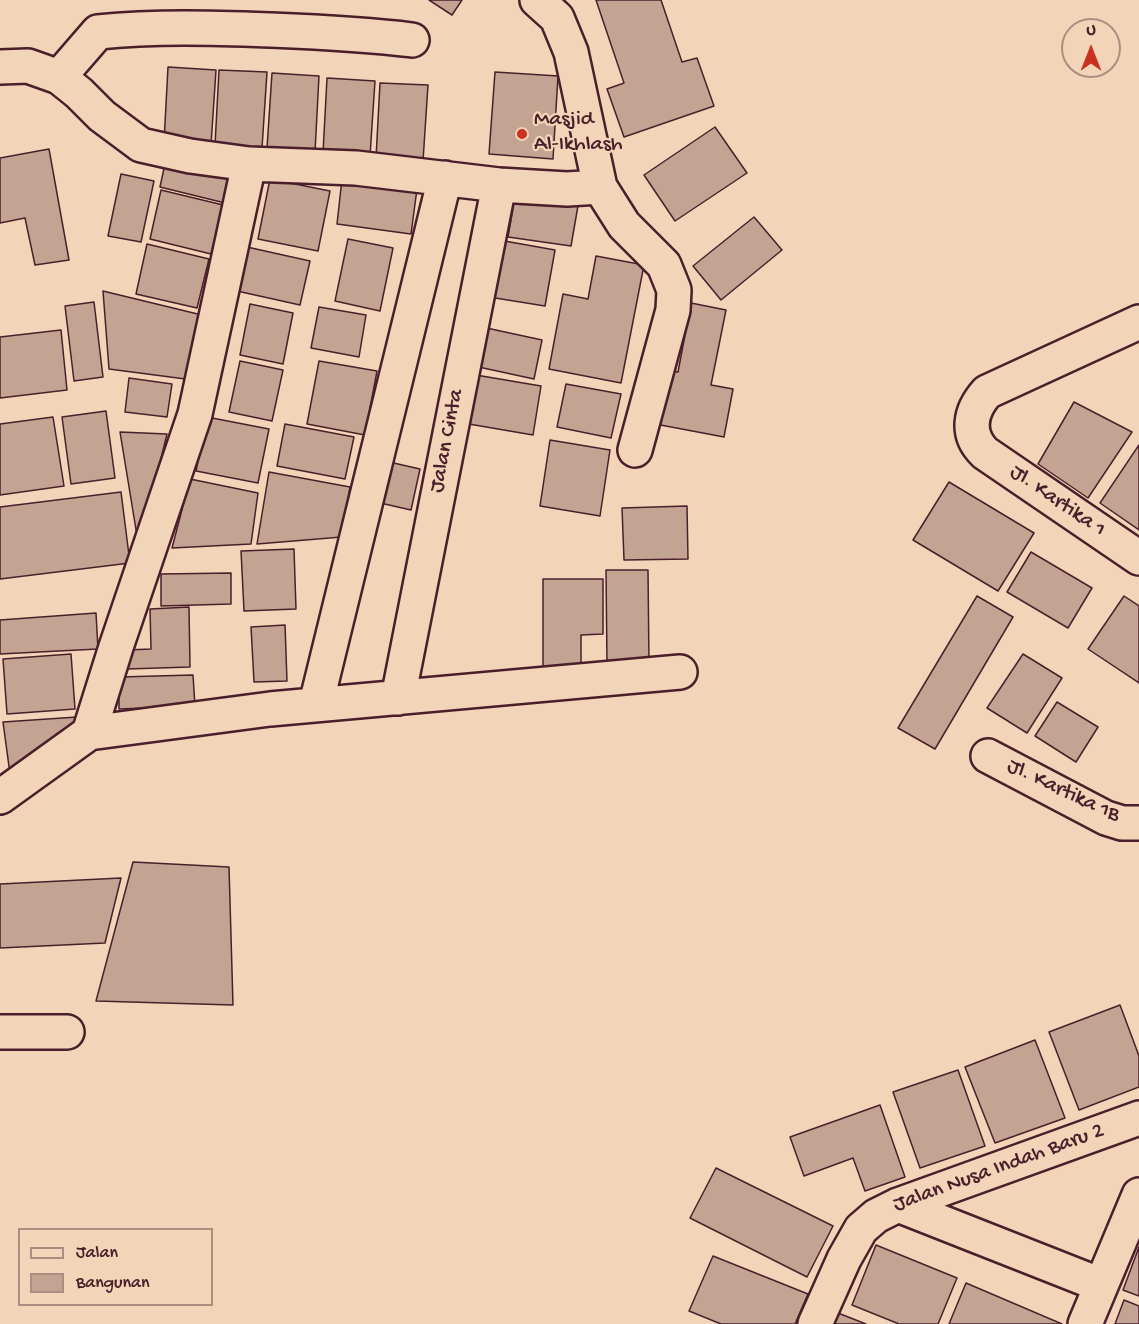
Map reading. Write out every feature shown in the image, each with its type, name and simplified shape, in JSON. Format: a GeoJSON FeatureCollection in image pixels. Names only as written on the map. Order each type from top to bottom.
{"type":"FeatureCollection","features":[{"type":"Feature","properties":{"kind":"street"},"geometry":{"type":"LineString","coordinates":[[537,0],[557,18],[571,52],[600,187],[624,225],[664,265],[674,290],[673,310],[635,450]]}},
{"type":"Feature","properties":{"kind":"street"},"geometry":{"type":"LineString","coordinates":[[59,77],[98,32],[193,27],[364,34],[412,39]]}},
{"type":"Feature","properties":{"kind":"street"},"geometry":{"type":"LineString","coordinates":[[14,67],[59,77],[102,116],[141,145],[189,156],[249,164],[356,168],[499,184],[567,189],[600,187]]}},
{"type":"Feature","properties":{"kind":"street"},"geometry":{"type":"LineString","coordinates":[[89,733],[195,414],[249,164]]}},
{"type":"Feature","properties":{"kind":"street"},"geometry":{"type":"LineString","coordinates":[[316,704],[445,178]]}},
{"type":"Feature","properties":{"kind":"street","name":"Jalan Cinta"},"geometry":{"type":"LineString","coordinates":[[398,698],[499,184]]}},
{"type":"Feature","properties":{"kind":"street","name":"Jl. Kartika 1"},"geometry":{"type":"LineString","coordinates":[[1139,321],[987,392],[977,403],[973,419],[976,444],[985,453],[1139,558]]}},
{"type":"Feature","properties":{"kind":"street"},"geometry":{"type":"LineString","coordinates":[[0,797],[89,733],[316,704],[680,672]]}},
{"type":"Feature","properties":{"kind":"street","name":"Jl. Kartika 1B"},"geometry":{"type":"LineString","coordinates":[[988,756],[1106,818],[1122,823],[1139,823]]}},
{"type":"Feature","properties":{"kind":"street"},"geometry":{"type":"LineString","coordinates":[[0,1032],[67,1032]]}},
{"type":"Feature","properties":{"kind":"street","name":"Jalan Nusa Indah Baru 2"},"geometry":{"type":"LineString","coordinates":[[815,1324],[844,1259],[861,1229],[876,1215],[898,1204],[1139,1119]]}},
{"type":"Feature","properties":{"kind":"street"},"geometry":{"type":"LineString","coordinates":[[1085,1324],[1139,1195]]}},
{"type":"Feature","properties":{"kind":"street"},"geometry":{"type":"LineString","coordinates":[[898,1204],[1101,1285]]}},
{"type":"Feature","properties":{"kind":"building"},"geometry":{"type":"Polygon","coordinates":[[[429,0],[462,0],[452,15],[429,0]]]}},
{"type":"Feature","properties":{"kind":"building"},"geometry":{"type":"Polygon","coordinates":[[[596,0],[661,0],[682,62],[697,58],[714,106],[624,137],[607,89],[624,83],[596,0]]]}},
{"type":"Feature","properties":{"kind":"building"},"geometry":{"type":"Polygon","coordinates":[[[168,67],[216,70],[211,145],[164,142],[168,67]]]}},
{"type":"Feature","properties":{"kind":"building"},"geometry":{"type":"Polygon","coordinates":[[[219,70],[267,72],[262,148],[215,145],[219,70]]]}},
{"type":"Feature","properties":{"kind":"building","name":"Masjid Al-Ikhlash"},"geometry":{"type":"Polygon","coordinates":[[[495,72],[558,76],[553,159],[489,154],[495,72]]]}},
{"type":"Feature","properties":{"kind":"building"},"geometry":{"type":"Polygon","coordinates":[[[272,73],[319,76],[315,152],[267,148],[272,73]]]}},
{"type":"Feature","properties":{"kind":"building"},"geometry":{"type":"Polygon","coordinates":[[[327,78],[375,81],[370,156],[323,153],[327,78]]]}},
{"type":"Feature","properties":{"kind":"building"},"geometry":{"type":"Polygon","coordinates":[[[380,83],[428,85],[423,161],[376,158],[380,83]]]}},
{"type":"Feature","properties":{"kind":"building"},"geometry":{"type":"Polygon","coordinates":[[[715,127],[747,173],[675,221],[644,175],[715,127]]]}},
{"type":"Feature","properties":{"kind":"building"},"geometry":{"type":"Polygon","coordinates":[[[49,149],[69,260],[35,265],[25,218],[0,223],[0,158],[49,149]]]}},
{"type":"Feature","properties":{"kind":"building"},"geometry":{"type":"Polygon","coordinates":[[[166,159],[232,175],[225,203],[160,187],[166,159]]]}},
{"type":"Feature","properties":{"kind":"building"},"geometry":{"type":"Polygon","coordinates":[[[121,174],[154,181],[141,242],[108,236],[121,174]]]}},
{"type":"Feature","properties":{"kind":"building"},"geometry":{"type":"Polygon","coordinates":[[[270,179],[330,191],[318,251],[258,239],[270,179]]]}},
{"type":"Feature","properties":{"kind":"building"},"geometry":{"type":"Polygon","coordinates":[[[342,179],[417,189],[411,234],[337,224],[342,179]]]}},
{"type":"Feature","properties":{"kind":"building"},"geometry":{"type":"Polygon","coordinates":[[[161,190],[223,205],[211,254],[150,239],[161,190]]]}},
{"type":"Feature","properties":{"kind":"building"},"geometry":{"type":"Polygon","coordinates":[[[516,191],[579,200],[571,246],[508,237],[516,191]]]}},
{"type":"Feature","properties":{"kind":"building"},"geometry":{"type":"Polygon","coordinates":[[[754,217],[782,250],[721,300],[693,266],[754,217]]]}},
{"type":"Feature","properties":{"kind":"building"},"geometry":{"type":"Polygon","coordinates":[[[348,239],[393,248],[380,311],[335,301],[348,239]]]}},
{"type":"Feature","properties":{"kind":"building"},"geometry":{"type":"Polygon","coordinates":[[[499,240],[555,250],[545,306],[489,297],[499,240]]]}},
{"type":"Feature","properties":{"kind":"building"},"geometry":{"type":"Polygon","coordinates":[[[147,244],[209,259],[197,308],[136,294],[147,244]]]}},
{"type":"Feature","properties":{"kind":"building"},"geometry":{"type":"Polygon","coordinates":[[[247,247],[310,261],[300,305],[237,291],[247,247]]]}},
{"type":"Feature","properties":{"kind":"building"},"geometry":{"type":"Polygon","coordinates":[[[596,256],[644,265],[621,383],[549,369],[563,294],[588,299],[596,256]]]}},
{"type":"Feature","properties":{"kind":"building"},"geometry":{"type":"Polygon","coordinates":[[[103,291],[210,317],[193,380],[109,369],[103,291]]]}},
{"type":"Feature","properties":{"kind":"building"},"geometry":{"type":"Polygon","coordinates":[[[94,302],[103,377],[74,381],[65,306],[94,302]]]}},
{"type":"Feature","properties":{"kind":"building"},"geometry":{"type":"Polygon","coordinates":[[[691,303],[726,310],[711,385],[733,389],[724,437],[650,423],[660,369],[678,372],[691,303]]]}},
{"type":"Feature","properties":{"kind":"building"},"geometry":{"type":"Polygon","coordinates":[[[250,304],[293,313],[283,364],[240,355],[250,304]]]}},
{"type":"Feature","properties":{"kind":"building"},"geometry":{"type":"Polygon","coordinates":[[[319,307],[366,315],[359,357],[311,348],[319,307]]]}},
{"type":"Feature","properties":{"kind":"building"},"geometry":{"type":"Polygon","coordinates":[[[482,327],[542,340],[534,379],[474,366],[482,327]]]}},
{"type":"Feature","properties":{"kind":"building"},"geometry":{"type":"Polygon","coordinates":[[[61,330],[67,390],[0,398],[0,337],[61,330]]]}},
{"type":"Feature","properties":{"kind":"building"},"geometry":{"type":"Polygon","coordinates":[[[240,361],[283,370],[272,421],[229,412],[240,361]]]}},
{"type":"Feature","properties":{"kind":"building"},"geometry":{"type":"Polygon","coordinates":[[[319,361],[377,371],[365,435],[307,424],[319,361]]]}},
{"type":"Feature","properties":{"kind":"building"},"geometry":{"type":"Polygon","coordinates":[[[470,374],[541,386],[533,435],[463,423],[470,374]]]}},
{"type":"Feature","properties":{"kind":"building"},"geometry":{"type":"Polygon","coordinates":[[[129,378],[172,384],[167,417],[125,412],[129,378]]]}},
{"type":"Feature","properties":{"kind":"building"},"geometry":{"type":"Polygon","coordinates":[[[566,384],[621,394],[611,438],[557,427],[566,384]]]}},
{"type":"Feature","properties":{"kind":"building"},"geometry":{"type":"Polygon","coordinates":[[[1074,402],[1132,432],[1088,498],[1038,464],[1074,402]]]}},
{"type":"Feature","properties":{"kind":"building"},"geometry":{"type":"Polygon","coordinates":[[[106,411],[115,478],[71,484],[62,417],[106,411]]]}},
{"type":"Feature","properties":{"kind":"building"},"geometry":{"type":"Polygon","coordinates":[[[53,417],[64,486],[0,495],[0,424],[53,417]]]}},
{"type":"Feature","properties":{"kind":"building"},"geometry":{"type":"Polygon","coordinates":[[[207,417],[269,429],[258,483],[196,471],[207,417]]]}},
{"type":"Feature","properties":{"kind":"building"},"geometry":{"type":"Polygon","coordinates":[[[285,424],[354,437],[345,479],[277,466],[285,424]]]}},
{"type":"Feature","properties":{"kind":"building"},"geometry":{"type":"Polygon","coordinates":[[[120,432],[167,434],[139,548],[120,432]]]}},
{"type":"Feature","properties":{"kind":"building"},"geometry":{"type":"Polygon","coordinates":[[[550,440],[610,450],[600,516],[540,506],[550,440]]]}},
{"type":"Feature","properties":{"kind":"building"},"geometry":{"type":"Polygon","coordinates":[[[1139,445],[1139,530],[1100,503],[1139,445]]]}},
{"type":"Feature","properties":{"kind":"building"},"geometry":{"type":"Polygon","coordinates":[[[385,461],[420,469],[411,510],[376,502],[385,461]]]}},
{"type":"Feature","properties":{"kind":"building"},"geometry":{"type":"Polygon","coordinates":[[[269,472],[350,487],[342,537],[257,544],[269,472]]]}},
{"type":"Feature","properties":{"kind":"building"},"geometry":{"type":"Polygon","coordinates":[[[190,479],[258,493],[251,544],[172,548],[190,479]]]}},
{"type":"Feature","properties":{"kind":"building"},"geometry":{"type":"Polygon","coordinates":[[[949,482],[1034,533],[998,591],[913,540],[949,482]]]}},
{"type":"Feature","properties":{"kind":"building"},"geometry":{"type":"Polygon","coordinates":[[[121,492],[130,563],[0,579],[0,507],[121,492]]]}},
{"type":"Feature","properties":{"kind":"building"},"geometry":{"type":"Polygon","coordinates":[[[687,506],[688,559],[624,560],[622,508],[687,506]]]}},
{"type":"Feature","properties":{"kind":"building"},"geometry":{"type":"Polygon","coordinates":[[[294,549],[296,609],[244,611],[241,551],[294,549]]]}},
{"type":"Feature","properties":{"kind":"building"},"geometry":{"type":"Polygon","coordinates":[[[1031,552],[1092,588],[1068,628],[1007,592],[1031,552]]]}},
{"type":"Feature","properties":{"kind":"building"},"geometry":{"type":"Polygon","coordinates":[[[606,570],[648,570],[649,664],[607,664],[606,570]]]}},
{"type":"Feature","properties":{"kind":"building"},"geometry":{"type":"Polygon","coordinates":[[[231,573],[231,604],[161,606],[161,574],[231,573]]]}},
{"type":"Feature","properties":{"kind":"building"},"geometry":{"type":"Polygon","coordinates":[[[543,579],[603,579],[603,634],[581,635],[581,670],[543,670],[543,579]]]}},
{"type":"Feature","properties":{"kind":"building"},"geometry":{"type":"Polygon","coordinates":[[[977,596],[1013,617],[935,749],[898,728],[977,596]]]}},
{"type":"Feature","properties":{"kind":"building"},"geometry":{"type":"Polygon","coordinates":[[[1124,596],[1139,606],[1139,683],[1088,649],[1124,596]]]}},
{"type":"Feature","properties":{"kind":"building"},"geometry":{"type":"Polygon","coordinates":[[[189,607],[190,667],[127,669],[126,650],[151,649],[150,609],[189,607]]]}},
{"type":"Feature","properties":{"kind":"building"},"geometry":{"type":"Polygon","coordinates":[[[96,613],[98,649],[0,654],[0,620],[96,613]]]}},
{"type":"Feature","properties":{"kind":"building"},"geometry":{"type":"Polygon","coordinates":[[[285,625],[287,681],[254,682],[251,627],[285,625]]]}},
{"type":"Feature","properties":{"kind":"building"},"geometry":{"type":"Polygon","coordinates":[[[71,654],[75,709],[7,714],[3,659],[71,654]]]}},
{"type":"Feature","properties":{"kind":"building"},"geometry":{"type":"Polygon","coordinates":[[[1023,654],[1062,678],[1027,733],[987,708],[1023,654]]]}},
{"type":"Feature","properties":{"kind":"building"},"geometry":{"type":"Polygon","coordinates":[[[193,675],[195,706],[119,709],[119,677],[193,675]]]}},
{"type":"Feature","properties":{"kind":"building"},"geometry":{"type":"Polygon","coordinates":[[[1057,702],[1098,727],[1076,762],[1035,736],[1057,702]]]}},
{"type":"Feature","properties":{"kind":"building"},"geometry":{"type":"Polygon","coordinates":[[[77,717],[63,739],[10,774],[3,722],[77,717]]]}},
{"type":"Feature","properties":{"kind":"building"},"geometry":{"type":"Polygon","coordinates":[[[133,862],[229,867],[233,1005],[96,1001],[133,862]]]}},
{"type":"Feature","properties":{"kind":"building"},"geometry":{"type":"Polygon","coordinates":[[[121,878],[105,943],[0,948],[0,884],[121,878]]]}},
{"type":"Feature","properties":{"kind":"building"},"geometry":{"type":"Polygon","coordinates":[[[1120,1005],[1139,1056],[1139,1087],[1079,1110],[1049,1032],[1120,1005]]]}},
{"type":"Feature","properties":{"kind":"building"},"geometry":{"type":"Polygon","coordinates":[[[1035,1040],[1065,1118],[995,1143],[965,1067],[1035,1040]]]}},
{"type":"Feature","properties":{"kind":"building"},"geometry":{"type":"Polygon","coordinates":[[[958,1070],[985,1146],[920,1168],[893,1092],[958,1070]]]}},
{"type":"Feature","properties":{"kind":"building"},"geometry":{"type":"Polygon","coordinates":[[[880,1105],[905,1177],[865,1191],[853,1158],[804,1176],[790,1137],[880,1105]]]}},
{"type":"Feature","properties":{"kind":"building"},"geometry":{"type":"Polygon","coordinates":[[[716,1168],[833,1226],[807,1277],[690,1218],[716,1168]]]}},
{"type":"Feature","properties":{"kind":"building"},"geometry":{"type":"Polygon","coordinates":[[[876,1245],[957,1278],[938,1324],[899,1324],[852,1305],[876,1245]]]}},
{"type":"Feature","properties":{"kind":"building"},"geometry":{"type":"Polygon","coordinates":[[[1139,1247],[1139,1296],[1123,1290],[1139,1247]]]}},
{"type":"Feature","properties":{"kind":"building"},"geometry":{"type":"Polygon","coordinates":[[[713,1256],[808,1294],[795,1324],[721,1324],[689,1311],[713,1256]]]}},
{"type":"Feature","properties":{"kind":"building"},"geometry":{"type":"Polygon","coordinates":[[[966,1283],[1062,1324],[949,1324],[966,1283]]]}},
{"type":"Feature","properties":{"kind":"building"},"geometry":{"type":"Polygon","coordinates":[[[1124,1300],[1139,1306],[1139,1324],[1115,1324],[1124,1300]]]}},
{"type":"Feature","properties":{"kind":"building"},"geometry":{"type":"Polygon","coordinates":[[[838,1313],[866,1324],[833,1324],[838,1313]]]}},
{"type":"Feature","properties":{"kind":"place","name":"Masjid Al-Ikhlash"},"geometry":{"type":"Point","coordinates":[522,134]}}]}
